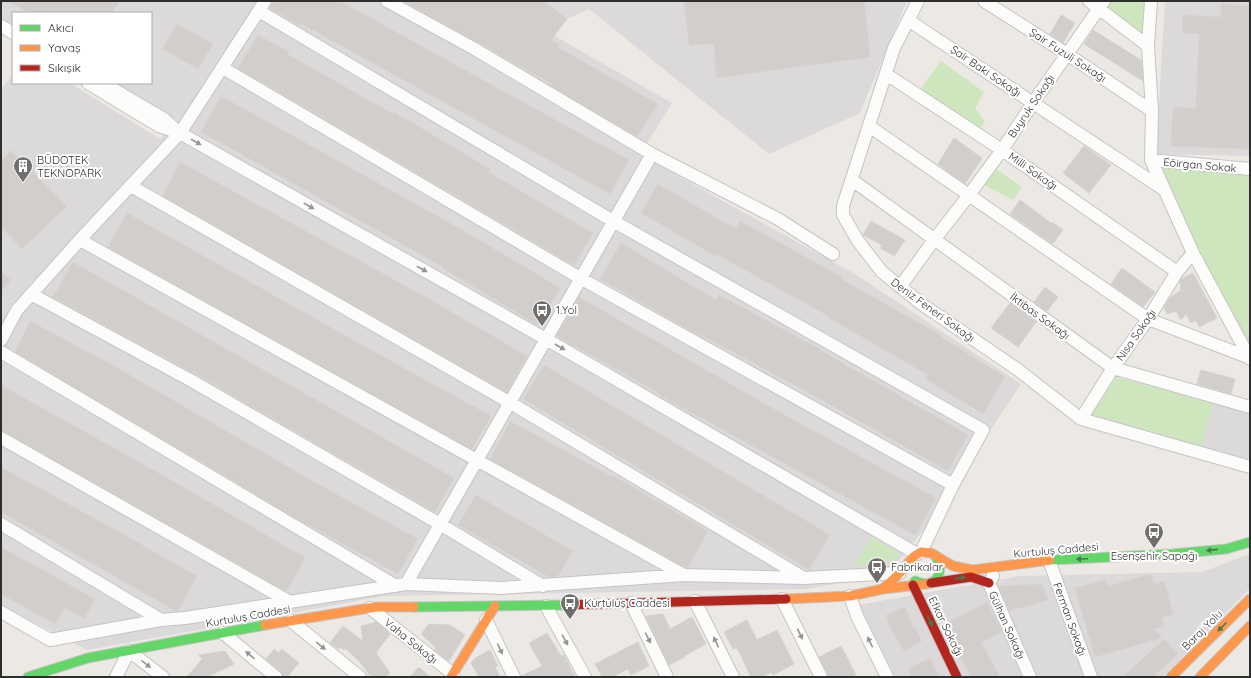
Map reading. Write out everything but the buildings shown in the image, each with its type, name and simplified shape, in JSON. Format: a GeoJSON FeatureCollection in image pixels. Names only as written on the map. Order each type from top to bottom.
{"type":"FeatureCollection","features":[{"type":"Feature","properties":{"kind":"main road","name":"Kurtuluş Caddesi"},"geometry":{"type":"LineString","coordinates":[[916,556],[926,552],[935,555],[953,566],[973,570],[1049,560],[1173,554],[1226,549],[1250,542]]}},
{"type":"Feature","properties":{"kind":"main road"},"geometry":{"type":"LineString","coordinates":[[916,556],[909,570],[916,582],[928,583],[935,580],[940,572],[940,563],[935,555]]}},
{"type":"Feature","properties":{"kind":"main road"},"geometry":{"type":"LineString","coordinates":[[883,589],[916,556]]}},
{"type":"Feature","properties":{"kind":"main road","name":"Gülhan Sokağı"},"geometry":{"type":"LineString","coordinates":[[928,583],[971,577],[989,583]]}},
{"type":"Feature","properties":{"kind":"main road","name":"Kurtuluş Caddesi"},"geometry":{"type":"LineString","coordinates":[[28,677],[88,658],[370,608],[546,606],[850,596],[883,589],[928,583]]}},
{"type":"Feature","properties":{"kind":"main road","name":"Efkar Sokağı"},"geometry":{"type":"LineString","coordinates":[[913,585],[957,677]]}},
{"type":"Feature","properties":{"kind":"main road","name":"Baraj Yolu"},"geometry":{"type":"LineString","coordinates":[[1171,677],[1250,599]]}},
{"type":"Feature","properties":{"kind":"main road"},"geometry":{"type":"LineString","coordinates":[[452,675],[495,606]]}},
{"type":"Feature","properties":{"kind":"main road"},"geometry":{"type":"LineString","coordinates":[[1200,677],[1250,626]]}},
{"type":"Feature","properties":{"kind":"street"},"geometry":{"type":"LineString","coordinates":[[387,1],[473,48],[652,154],[778,220],[833,254]]}},
{"type":"Feature","properties":{"kind":"street","name":"Deniz Feneri Sokağı"},"geometry":{"type":"LineString","coordinates":[[918,1],[894,48],[843,206],[843,215],[858,241],[882,272],[900,287],[923,305],[1016,369],[1081,419],[1250,467]]}},
{"type":"Feature","properties":{"kind":"street","name":"Şair Fuzuli Sokağı"},"geometry":{"type":"LineString","coordinates":[[984,1],[1152,111]]}},
{"type":"Feature","properties":{"kind":"street"},"geometry":{"type":"LineString","coordinates":[[1089,1],[1101,4],[1148,46]]}},
{"type":"Feature","properties":{"kind":"street"},"geometry":{"type":"LineString","coordinates":[[1151,1],[1148,46],[1152,111],[1151,160],[1193,253],[1250,358]]}},
{"type":"Feature","properties":{"kind":"street","name":"Buyruk Sokağı"},"geometry":{"type":"LineString","coordinates":[[900,287],[934,240],[970,196],[1101,4]]}},
{"type":"Feature","properties":{"kind":"street"},"geometry":{"type":"LineString","coordinates":[[1,340],[17,310],[180,133],[262,6],[613,222],[983,430],[916,556],[546,339],[180,133],[159,126],[90,84]]}},
{"type":"Feature","properties":{"kind":"street","name":"Şair Baki Sokağı"},"geometry":{"type":"LineString","coordinates":[[908,20],[1163,189]]}},
{"type":"Feature","properties":{"kind":"street"},"geometry":{"type":"LineString","coordinates":[[1,26],[12,32]]}},
{"type":"Feature","properties":{"kind":"street"},"geometry":{"type":"LineString","coordinates":[[1,33],[12,39]]}},
{"type":"Feature","properties":{"kind":"street"},"geometry":{"type":"LineString","coordinates":[[223,68],[580,278],[953,485]]}},
{"type":"Feature","properties":{"kind":"street","name":"Milli Sokağı"},"geometry":{"type":"LineString","coordinates":[[886,74],[1002,150],[1177,272]]}},
{"type":"Feature","properties":{"kind":"street"},"geometry":{"type":"LineString","coordinates":[[105,84],[164,119],[180,133]]}},
{"type":"Feature","properties":{"kind":"street"},"geometry":{"type":"LineString","coordinates":[[869,126],[1148,319],[1250,358]]}},
{"type":"Feature","properties":{"kind":"street"},"geometry":{"type":"LineString","coordinates":[[401,585],[440,524],[652,154]]}},
{"type":"Feature","properties":{"kind":"street","name":"Eöirgan Sokak"},"geometry":{"type":"LineString","coordinates":[[1151,160],[1250,169]]}},
{"type":"Feature","properties":{"kind":"street","name":"İktibas Sokağı"},"geometry":{"type":"LineString","coordinates":[[852,180],[1113,368],[1250,407]]}},
{"type":"Feature","properties":{"kind":"street"},"geometry":{"type":"LineString","coordinates":[[131,186],[509,402],[803,578]]}},
{"type":"Feature","properties":{"kind":"street"},"geometry":{"type":"LineString","coordinates":[[80,240],[684,575]]}},
{"type":"Feature","properties":{"kind":"street","name":"Nisa Sokağı"},"geometry":{"type":"LineString","coordinates":[[1081,419],[1113,368],[1148,319],[1177,272],[1193,253]]}},
{"type":"Feature","properties":{"kind":"street"},"geometry":{"type":"LineString","coordinates":[[31,294],[192,381],[440,524],[543,586]]}},
{"type":"Feature","properties":{"kind":"street"},"geometry":{"type":"LineString","coordinates":[[1,352],[401,585]]}},
{"type":"Feature","properties":{"kind":"street"},"geometry":{"type":"LineString","coordinates":[[1,438],[290,602]]}},
{"type":"Feature","properties":{"kind":"street"},"geometry":{"type":"LineString","coordinates":[[1,524],[161,620]]}},
{"type":"Feature","properties":{"kind":"street","name":"Ferman Sokağı"},"geometry":{"type":"LineString","coordinates":[[1049,560],[1091,677]]}},
{"type":"Feature","properties":{"kind":"street"},"geometry":{"type":"LineString","coordinates":[[989,583],[995,573],[1004,566]]}},
{"type":"Feature","properties":{"kind":"street"},"geometry":{"type":"LineString","coordinates":[[1,612],[50,640],[161,620],[185,618],[401,585],[502,588],[684,575],[803,578],[900,573]]}},
{"type":"Feature","properties":{"kind":"street","name":"Gülhan Sokağı"},"geometry":{"type":"LineString","coordinates":[[989,583],[1030,677]]}},
{"type":"Feature","properties":{"kind":"street"},"geometry":{"type":"LineString","coordinates":[[850,596],[857,616],[887,677]]}},
{"type":"Feature","properties":{"kind":"street"},"geometry":{"type":"LineString","coordinates":[[782,599],[821,677]]}},
{"type":"Feature","properties":{"kind":"street"},"geometry":{"type":"LineString","coordinates":[[695,601],[733,677]]}},
{"type":"Feature","properties":{"kind":"street"},"geometry":{"type":"LineString","coordinates":[[632,603],[667,677]]}},
{"type":"Feature","properties":{"kind":"street"},"geometry":{"type":"LineString","coordinates":[[546,606],[585,677]]}},
{"type":"Feature","properties":{"kind":"street","name":"Vaha Sokağı"},"geometry":{"type":"LineString","coordinates":[[370,608],[452,675]]}},
{"type":"Feature","properties":{"kind":"street"},"geometry":{"type":"LineString","coordinates":[[486,620],[514,677]]}},
{"type":"Feature","properties":{"kind":"street"},"geometry":{"type":"LineString","coordinates":[[291,621],[360,677]]}},
{"type":"Feature","properties":{"kind":"street"},"geometry":{"type":"LineString","coordinates":[[223,633],[276,677]]}},
{"type":"Feature","properties":{"kind":"street"},"geometry":{"type":"LineString","coordinates":[[116,677],[129,651],[163,677]]}},
{"type":"Feature","properties":{"kind":"shaded area"},"geometry":{"type":"Polygon","coordinates":[[[1,1],[493,1],[672,103],[640,155],[855,274],[1021,384],[926,527],[888,574],[807,589],[385,596],[87,650],[1,605],[1,90],[12,75],[12,84],[72,84],[160,139],[178,120],[114,84],[152,84],[152,12],[12,12],[12,27],[1,21],[1,1]]]}},
{"type":"Feature","properties":{"kind":"shaded area"},"geometry":{"type":"Polygon","coordinates":[[[544,1],[907,1],[860,113],[769,154],[589,9],[567,19],[544,1]]]}},
{"type":"Feature","properties":{"kind":"shaded area"},"geometry":{"type":"Polygon","coordinates":[[[1165,1],[1250,1],[1250,156],[1156,154],[1165,1]]]}},
{"type":"Feature","properties":{"kind":"shaded area"},"geometry":{"type":"Polygon","coordinates":[[[1213,403],[1250,413],[1250,464],[1201,450],[1213,403]]]}},
{"type":"Feature","properties":{"kind":"shaded area"},"geometry":{"type":"Polygon","coordinates":[[[1250,554],[1250,588],[1163,677],[895,677],[858,605],[1020,576],[1202,572],[1250,554]]]}},
{"type":"Feature","properties":{"kind":"green space"},"geometry":{"type":"Polygon","coordinates":[[[1107,1],[1146,1],[1143,45],[1100,14],[1107,1]]]}},
{"type":"Feature","properties":{"kind":"green space"},"geometry":{"type":"Polygon","coordinates":[[[941,61],[984,92],[975,108],[985,122],[978,131],[919,91],[941,61]]]}},
{"type":"Feature","properties":{"kind":"green space"},"geometry":{"type":"Polygon","coordinates":[[[1161,165],[1250,174],[1250,348],[1199,252],[1161,165]]]}},
{"type":"Feature","properties":{"kind":"green space"},"geometry":{"type":"Polygon","coordinates":[[[995,168],[1022,187],[1013,200],[982,184],[995,168]]]}},
{"type":"Feature","properties":{"kind":"green space"},"geometry":{"type":"Polygon","coordinates":[[[1116,377],[1213,403],[1201,450],[1087,419],[1116,377]]]}},
{"type":"Feature","properties":{"kind":"green space"},"geometry":{"type":"Polygon","coordinates":[[[872,537],[900,554],[896,560],[853,566],[872,537]]]}},
{"type":"Feature","properties":{"kind":"traffic: fast"},"geometry":{"type":"LineString","coordinates":[[1050,560],[1173,554],[1226,549],[1250,542]]}},
{"type":"Feature","properties":{"kind":"traffic: fast"},"geometry":{"type":"LineString","coordinates":[[915,581],[929,583],[937,578],[939,568],[935,555]]}},
{"type":"Feature","properties":{"kind":"traffic: fast"},"geometry":{"type":"LineString","coordinates":[[414,607],[565,605]]}},
{"type":"Feature","properties":{"kind":"traffic: fast"},"geometry":{"type":"LineString","coordinates":[[28,677],[88,658],[265,625]]}},
{"type":"Feature","properties":{"kind":"traffic: slow"},"geometry":{"type":"LineString","coordinates":[[883,589],[900,573],[913,557],[921,552],[931,553],[953,566],[973,570],[1050,560]]}},
{"type":"Feature","properties":{"kind":"traffic: slow"},"geometry":{"type":"LineString","coordinates":[[786,599],[850,596],[883,589],[926,584]]}},
{"type":"Feature","properties":{"kind":"traffic: slow"},"geometry":{"type":"LineString","coordinates":[[1171,677],[1250,599]]}},
{"type":"Feature","properties":{"kind":"traffic: slow"},"geometry":{"type":"LineString","coordinates":[[451,677],[495,606]]}},
{"type":"Feature","properties":{"kind":"traffic: slow"},"geometry":{"type":"LineString","coordinates":[[265,625],[376,607],[414,607]]}},
{"type":"Feature","properties":{"kind":"traffic: slow"},"geometry":{"type":"LineString","coordinates":[[1200,677],[1250,626]]}},
{"type":"Feature","properties":{"kind":"traffic: jam"},"geometry":{"type":"LineString","coordinates":[[931,583],[971,577],[989,583]]}},
{"type":"Feature","properties":{"kind":"traffic: jam"},"geometry":{"type":"LineString","coordinates":[[913,585],[957,677]]}},
{"type":"Feature","properties":{"kind":"traffic: jam"},"geometry":{"type":"LineString","coordinates":[[565,605],[786,599]]}},
{"type":"Feature","properties":{"kind":"place","name":"BÜDOTEK TEKNOPARK"},"geometry":{"type":"Point","coordinates":[23,183]}},
{"type":"Feature","properties":{"kind":"place","name":"1.Yol"},"geometry":{"type":"Point","coordinates":[542,327]}},
{"type":"Feature","properties":{"kind":"place","name":"Esenşehir Sapağı"},"geometry":{"type":"Point","coordinates":[1154,549]}},
{"type":"Feature","properties":{"kind":"place","name":"Fabrikalar"},"geometry":{"type":"Point","coordinates":[877,584]}},
{"type":"Feature","properties":{"kind":"place","name":"Kurtuluş Caddesi"},"geometry":{"type":"Point","coordinates":[570,620]}}]}
